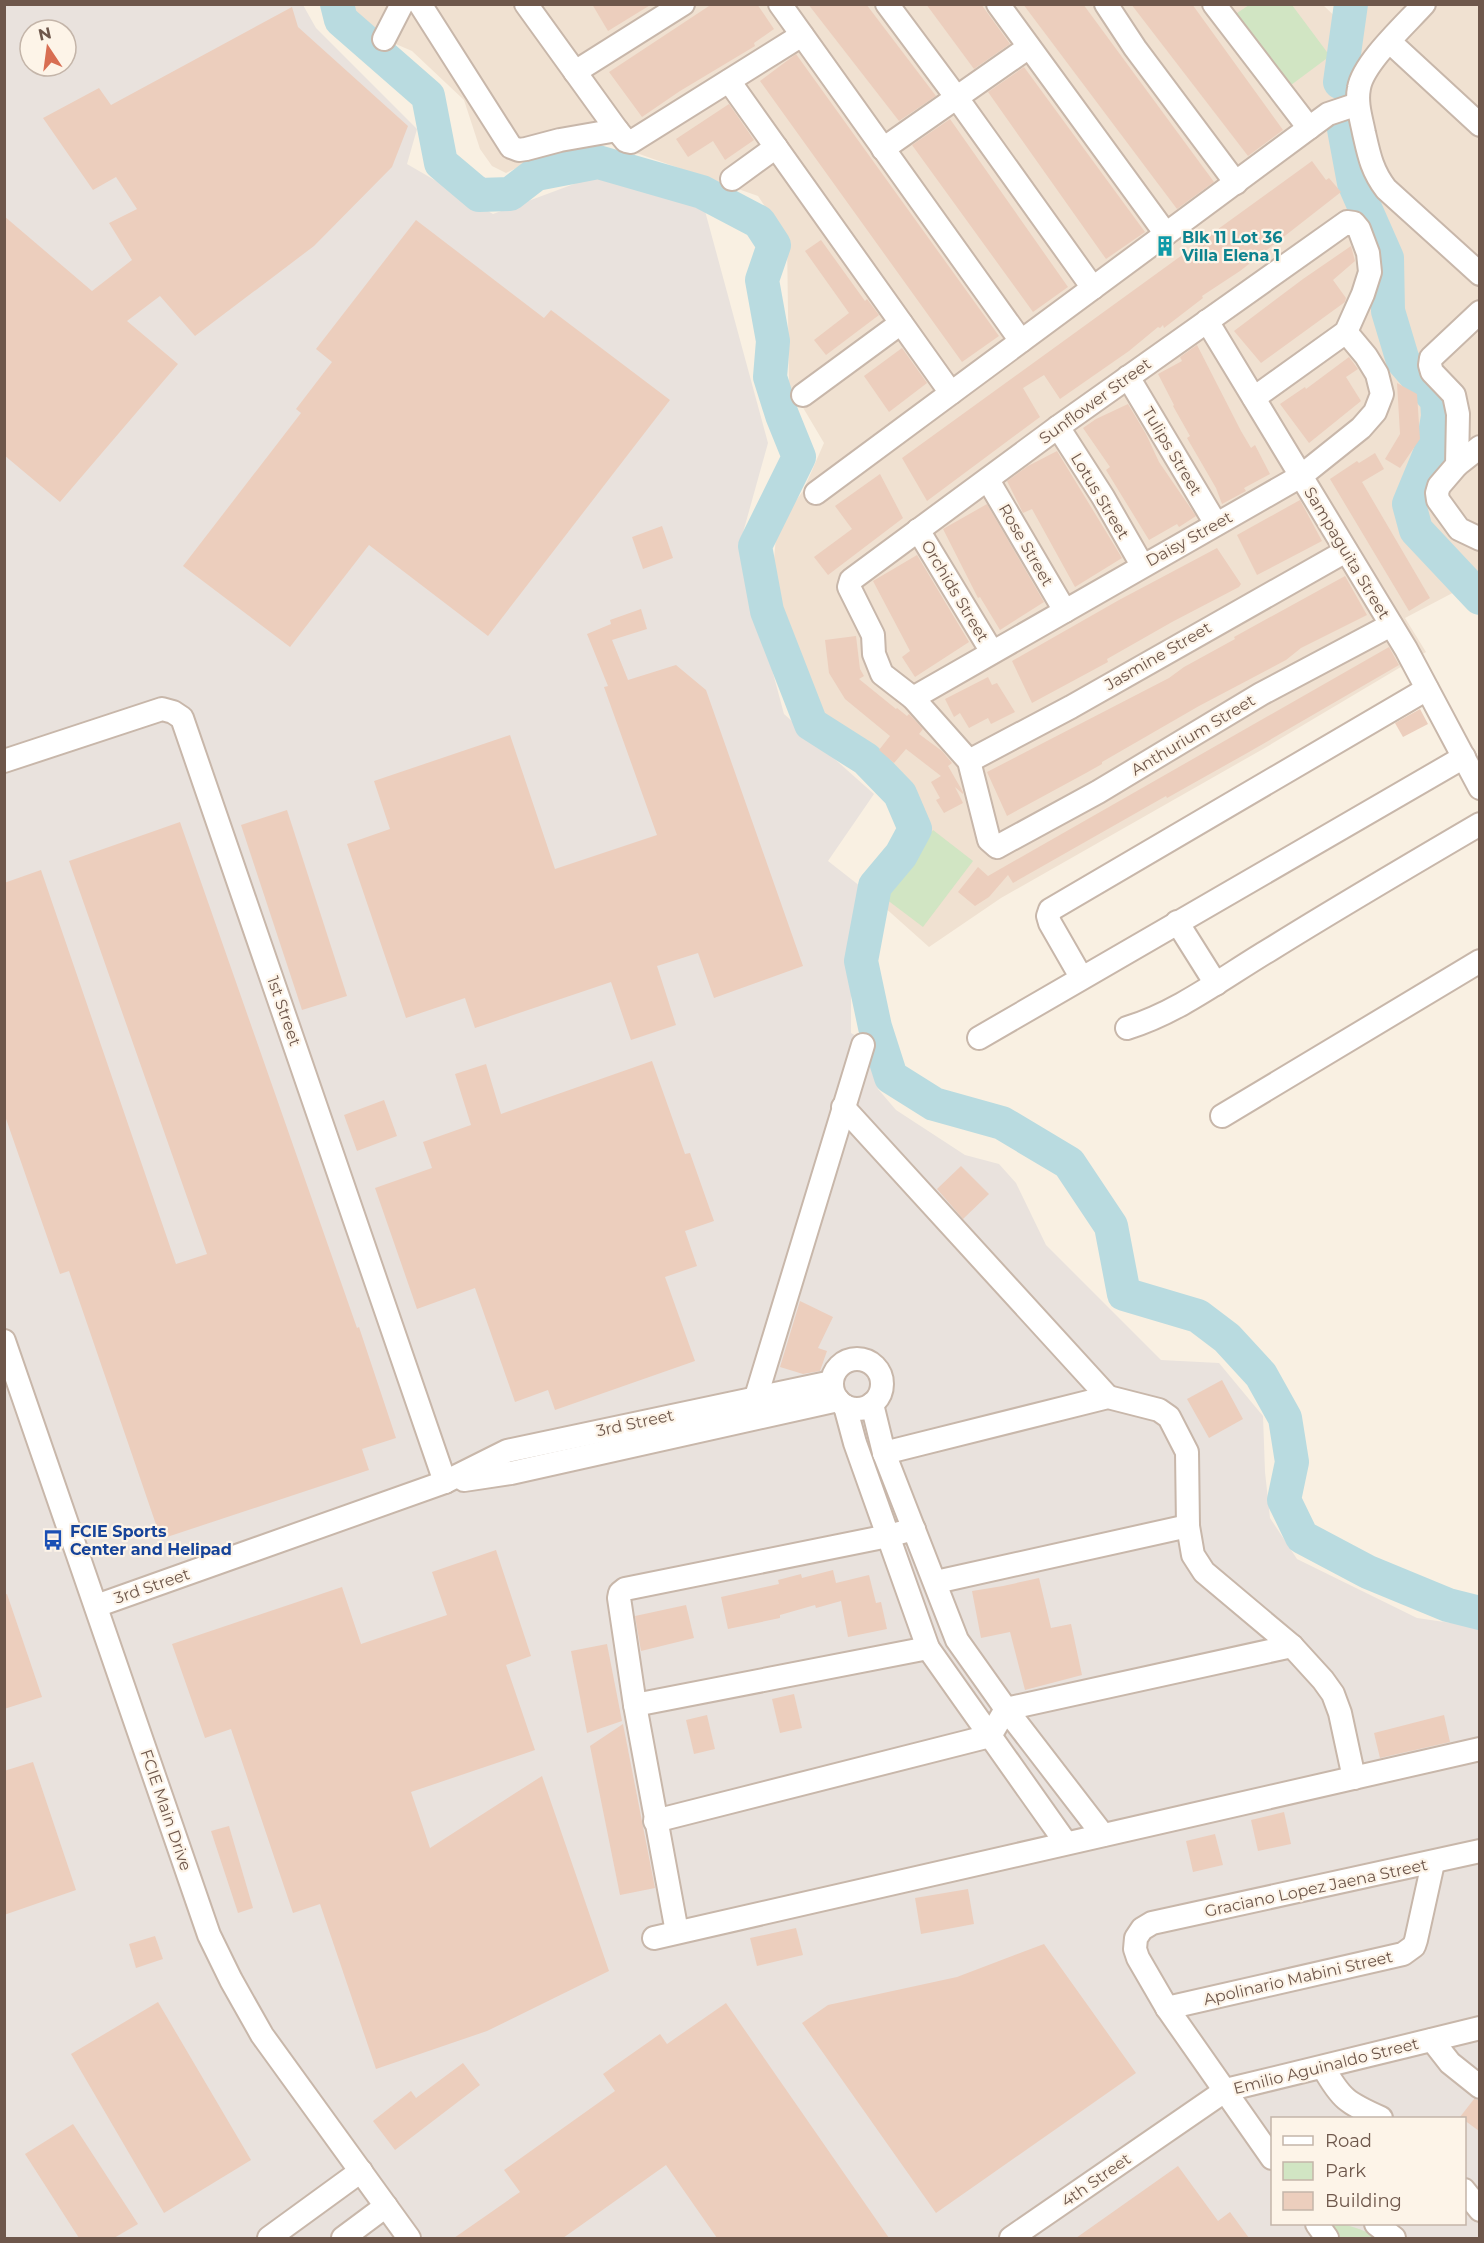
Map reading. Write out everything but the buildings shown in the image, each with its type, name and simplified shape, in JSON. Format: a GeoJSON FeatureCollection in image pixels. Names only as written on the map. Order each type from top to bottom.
{"type":"FeatureCollection","features":[{"type":"Feature","properties":{"kind":"street"},"geometry":{"type":"LineString","coordinates":[[384,39],[402,4]]}},
{"type":"Feature","properties":{"kind":"street"},"geometry":{"type":"LineString","coordinates":[[420,4],[511,147],[519,150],[560,140],[622,136],[636,140],[801,35]]}},
{"type":"Feature","properties":{"kind":"street"},"geometry":{"type":"LineString","coordinates":[[526,4],[622,136]]}},
{"type":"Feature","properties":{"kind":"street"},"geometry":{"type":"LineString","coordinates":[[575,72],[683,4]]}},
{"type":"Feature","properties":{"kind":"street"},"geometry":{"type":"LineString","coordinates":[[780,4],[1021,341]]}},
{"type":"Feature","properties":{"kind":"street"},"geometry":{"type":"LineString","coordinates":[[888,4],[1093,288]]}},
{"type":"Feature","properties":{"kind":"street"},"geometry":{"type":"LineString","coordinates":[[998,4],[1166,234]]}},
{"type":"Feature","properties":{"kind":"street"},"geometry":{"type":"LineString","coordinates":[[1106,4],[1135,48],[1236,183]]}},
{"type":"Feature","properties":{"kind":"street"},"geometry":{"type":"LineString","coordinates":[[1214,4],[1309,128]]}},
{"type":"Feature","properties":{"kind":"street"},"geometry":{"type":"LineString","coordinates":[[816,493],[1309,128],[1344,108],[1359,86],[1365,69],[1424,4]]}},
{"type":"Feature","properties":{"kind":"street"},"geometry":{"type":"LineString","coordinates":[[1390,42],[1479,124]]}},
{"type":"Feature","properties":{"kind":"street"},"geometry":{"type":"LineString","coordinates":[[883,149],[1029,46]]}},
{"type":"Feature","properties":{"kind":"street"},"geometry":{"type":"LineString","coordinates":[[729,81],[951,393]]}},
{"type":"Feature","properties":{"kind":"street"},"geometry":{"type":"LineString","coordinates":[[1344,108],[1377,177],[1386,189],[1479,274]]}},
{"type":"Feature","properties":{"kind":"street"},"geometry":{"type":"LineString","coordinates":[[732,179],[776,147]]}},
{"type":"Feature","properties":{"kind":"street","name":"Sunflower Street"},"geometry":{"type":"LineString","coordinates":[[913,698],[882,674],[874,654],[873,635],[849,587],[851,580],[1058,427],[1347,222],[1354,223],[1359,229],[1368,253],[1370,272],[1346,332]]}},
{"type":"Feature","properties":{"kind":"street"},"geometry":{"type":"LineString","coordinates":[[1457,465],[1458,414],[1454,395],[1432,372],[1431,358],[1479,312]]}},
{"type":"Feature","properties":{"kind":"street","name":"Sampaguita Street"},"geometry":{"type":"LineString","coordinates":[[1207,321],[1391,625],[1479,788]]}},
{"type":"Feature","properties":{"kind":"street"},"geometry":{"type":"LineString","coordinates":[[803,396],[901,323]]}},
{"type":"Feature","properties":{"kind":"street"},"geometry":{"type":"LineString","coordinates":[[1254,398],[1346,332]]}},
{"type":"Feature","properties":{"kind":"street","name":"Daisy Street"},"geometry":{"type":"LineString","coordinates":[[913,698],[1301,476],[1361,428],[1375,412],[1382,394],[1377,374],[1366,356],[1346,332]]}},
{"type":"Feature","properties":{"kind":"street","name":"Tulips Street"},"geometry":{"type":"LineString","coordinates":[[1128,377],[1216,524]]}},
{"type":"Feature","properties":{"kind":"street","name":"Lotus Street"},"geometry":{"type":"LineString","coordinates":[[1058,427],[1142,565]]}},
{"type":"Feature","properties":{"kind":"street"},"geometry":{"type":"LineString","coordinates":[[1479,447],[1457,465],[1439,486],[1437,493],[1438,500],[1459,529],[1479,539]]}},
{"type":"Feature","properties":{"kind":"street","name":"Rose Street"},"geometry":{"type":"LineString","coordinates":[[988,480],[1065,611]]}},
{"type":"Feature","properties":{"kind":"street","name":"Orchids Street"},"geometry":{"type":"LineString","coordinates":[[918,530],[992,652]]}},
{"type":"Feature","properties":{"kind":"street","name":"Jasmine Street"},"geometry":{"type":"LineString","coordinates":[[969,761],[1346,551]]}},
{"type":"Feature","properties":{"kind":"street","name":"Anthurium Street"},"geometry":{"type":"LineString","coordinates":[[969,761],[989,840],[997,847],[1098,792],[1261,694],[1391,625]]}},
{"type":"Feature","properties":{"kind":"street"},"geometry":{"type":"LineString","coordinates":[[1081,977],[1050,923],[1048,916],[1050,910],[1427,689]]}},
{"type":"Feature","properties":{"kind":"street"},"geometry":{"type":"LineString","coordinates":[[913,698],[969,761]]}},
{"type":"Feature","properties":{"kind":"street","name":"1st Street"},"geometry":{"type":"LineString","coordinates":[[4,761],[162,709],[182,718],[445,1482]]}},
{"type":"Feature","properties":{"kind":"street"},"geometry":{"type":"LineString","coordinates":[[979,1038],[1464,757]]}},
{"type":"Feature","properties":{"kind":"street"},"geometry":{"type":"LineString","coordinates":[[1127,1028],[1150,1021],[1216,984],[1479,824]]}},
{"type":"Feature","properties":{"kind":"street"},"geometry":{"type":"LineString","coordinates":[[1177,922],[1216,984]]}},
{"type":"Feature","properties":{"kind":"street"},"geometry":{"type":"LineString","coordinates":[[1221,1116],[1479,961]]}},
{"type":"Feature","properties":{"kind":"street"},"geometry":{"type":"LineString","coordinates":[[758,1407],[843,1107],[863,1045]]}},
{"type":"Feature","properties":{"kind":"street"},"geometry":{"type":"LineString","coordinates":[[843,1107],[1108,1397]]}},
{"type":"Feature","properties":{"kind":"street","name":"FCIE Main Drive"},"geometry":{"type":"LineString","coordinates":[[4,1341],[209,1935],[219,1958],[262,2035],[409,2238]]}},
{"type":"Feature","properties":{"kind":"street"},"geometry":{"type":"LineString","coordinates":[[838,1396],[855,1409],[872,1404],[878,1399],[883,1384],[878,1369],[865,1359],[849,1360],[840,1364],[834,1372],[838,1396],[928,1648],[1066,1844]]}},
{"type":"Feature","properties":{"kind":"street","name":"3rd Street"},"geometry":{"type":"LineString","coordinates":[[96,1606],[445,1482],[511,1473],[758,1407],[838,1396]]}},
{"type":"Feature","properties":{"kind":"street"},"geometry":{"type":"LineString","coordinates":[[884,1453],[1108,1397],[1159,1410],[1169,1417],[1187,1452],[1188,1526],[1193,1555],[1204,1572],[1292,1646],[1323,1680],[1333,1694],[1340,1713],[1354,1778]]}},
{"type":"Feature","properties":{"kind":"street"},"geometry":{"type":"LineString","coordinates":[[872,1404],[884,1453],[957,1640],[1006,1709],[1102,1835]]}},
{"type":"Feature","properties":{"kind":"street"},"geometry":{"type":"LineString","coordinates":[[936,1582],[1188,1526]]}},
{"type":"Feature","properties":{"kind":"street"},"geometry":{"type":"LineString","coordinates":[[677,1932],[635,1705],[620,1593],[625,1589],[914,1529]]}},
{"type":"Feature","properties":{"kind":"street"},"geometry":{"type":"LineString","coordinates":[[655,1821],[990,1736],[1006,1709],[1292,1646]]}},
{"type":"Feature","properties":{"kind":"street"},"geometry":{"type":"LineString","coordinates":[[635,1705],[928,1648]]}},
{"type":"Feature","properties":{"kind":"street"},"geometry":{"type":"LineString","coordinates":[[654,1938],[1479,1749]]}},
{"type":"Feature","properties":{"kind":"street","name":"Graciano Lopez Jaena Street"},"geometry":{"type":"LineString","coordinates":[[1167,2008],[1135,1949],[1136,1938],[1142,1929],[1152,1923],[1479,1851]]}},
{"type":"Feature","properties":{"kind":"street","name":"Apolinario Mabini Street"},"geometry":{"type":"LineString","coordinates":[[1167,2008],[1403,1954],[1414,1946],[1416,1940],[1432,1863]]}},
{"type":"Feature","properties":{"kind":"street"},"geometry":{"type":"LineString","coordinates":[[1167,2008],[1271,2157]]}},
{"type":"Feature","properties":{"kind":"street","name":"Emilio Aguinaldo Street"},"geometry":{"type":"LineString","coordinates":[[1180,2121],[1226,2090],[1479,2028]]}},
{"type":"Feature","properties":{"kind":"street"},"geometry":{"type":"LineString","coordinates":[[1432,2040],[1450,2063],[1479,2087]]}},
{"type":"Feature","properties":{"kind":"street"},"geometry":{"type":"LineString","coordinates":[[1323,2067],[1334,2086],[1348,2103],[1379,2117]]}},
{"type":"Feature","properties":{"kind":"street","name":"4th Street"},"geometry":{"type":"LineString","coordinates":[[1011,2238],[1180,2121]]}},
{"type":"Feature","properties":{"kind":"street"},"geometry":{"type":"LineString","coordinates":[[269,2238],[361,2171]]}},
{"type":"Feature","properties":{"kind":"street"},"geometry":{"type":"LineString","coordinates":[[1466,2193],[1479,2210]]}},
{"type":"Feature","properties":{"kind":"street"},"geometry":{"type":"LineString","coordinates":[[343,2238],[386,2206]]}},
{"type":"Feature","properties":{"kind":"street"},"geometry":{"type":"LineString","coordinates":[[1318,2225],[1327,2238]]}},
{"type":"Feature","properties":{"kind":"street"},"geometry":{"type":"LineString","coordinates":[[1378,2225],[1394,2238]]}},
{"type":"Feature","properties":{"kind":"shaded area"},"geometry":{"type":"Polygon","coordinates":[[[5,5],[303,5],[316,28],[417,129],[407,164],[493,214],[609,171],[705,211],[768,443],[739,547],[784,714],[874,794],[828,861],[865,890],[851,961],[851,1033],[869,1043],[872,1069],[878,1089],[896,1110],[965,1155],[999,1164],[1016,1183],[1046,1245],[1161,1360],[1219,1363],[1263,1416],[1265,1472],[1270,1518],[1297,1559],[1417,1618],[1479,1627],[1479,2238],[5,2238],[5,5]]]}},
{"type":"Feature","properties":{"kind":"shaded area"},"geometry":{"type":"Polygon","coordinates":[[[346,5],[1323,5],[1345,26],[1335,84],[1343,165],[1355,196],[1366,216],[1375,247],[1384,285],[1384,315],[1399,364],[1430,401],[1430,432],[1413,467],[1402,498],[1406,530],[1425,557],[1462,588],[1405,618],[1426,652],[1263,749],[1001,898],[929,947],[873,897],[923,832],[913,799],[874,755],[816,706],[772,581],[777,526],[803,491],[824,443],[789,384],[787,239],[758,196],[611,144],[559,148],[506,173],[492,166],[480,149],[464,100],[412,51],[370,33],[351,19],[346,5]]]}},
{"type":"Feature","properties":{"kind":"shaded area"},"geometry":{"type":"Polygon","coordinates":[[[1364,5],[1479,5],[1479,578],[1425,527],[1419,502],[1440,458],[1449,421],[1443,393],[1414,359],[1396,312],[1397,266],[1362,183],[1345,81],[1364,5]]]}},
{"type":"Feature","properties":{"kind":"green space"},"geometry":{"type":"Polygon","coordinates":[[[1249,5],[1292,5],[1330,56],[1287,88],[1234,15],[1249,5]]]}},
{"type":"Feature","properties":{"kind":"green space"},"geometry":{"type":"Polygon","coordinates":[[[933,830],[973,861],[923,927],[882,896],[933,830]]]}},
{"type":"Feature","properties":{"kind":"green space"},"geometry":{"type":"Polygon","coordinates":[[[1328,2225],[1352,2227],[1365,2231],[1375,2238],[1337,2238],[1328,2225]]]}},
{"type":"Feature","properties":{"kind":"waterway"},"geometry":{"type":"LineString","coordinates":[[337,4],[341,20],[428,96],[441,163],[479,195],[510,194],[536,174],[598,162],[702,192],[759,222],[774,245],[762,280],[773,341],[770,377],[799,457],[755,546],[767,611],[811,724],[866,759],[900,794],[915,829],[901,855],[875,886],[861,961],[875,1027],[891,1077],[934,1104],[1002,1123],[1069,1163],[1111,1226],[1124,1294],[1198,1316],[1227,1338],[1261,1375],[1285,1418],[1292,1462],[1284,1500],[1302,1537],[1368,1572],[1448,1605],[1480,1613]]}},
{"type":"Feature","properties":{"kind":"waterway"},"geometry":{"type":"LineString","coordinates":[[1340,82],[1351,4]]}},
{"type":"Feature","properties":{"kind":"waterway"},"geometry":{"type":"LineString","coordinates":[[1343,124],[1354,183],[1387,258],[1388,311],[1403,361],[1437,400],[1438,416],[1433,446],[1409,504],[1416,530],[1480,598]]}},
{"type":"Feature","properties":{"kind":"place","name":"Blk 11 Lot 36 Villa Elena 1"},"geometry":{"type":"Point","coordinates":[1165,246]}},
{"type":"Feature","properties":{"kind":"place","name":"FCIE Sports Center and Helipad"},"geometry":{"type":"Point","coordinates":[53,1540]}}]}
